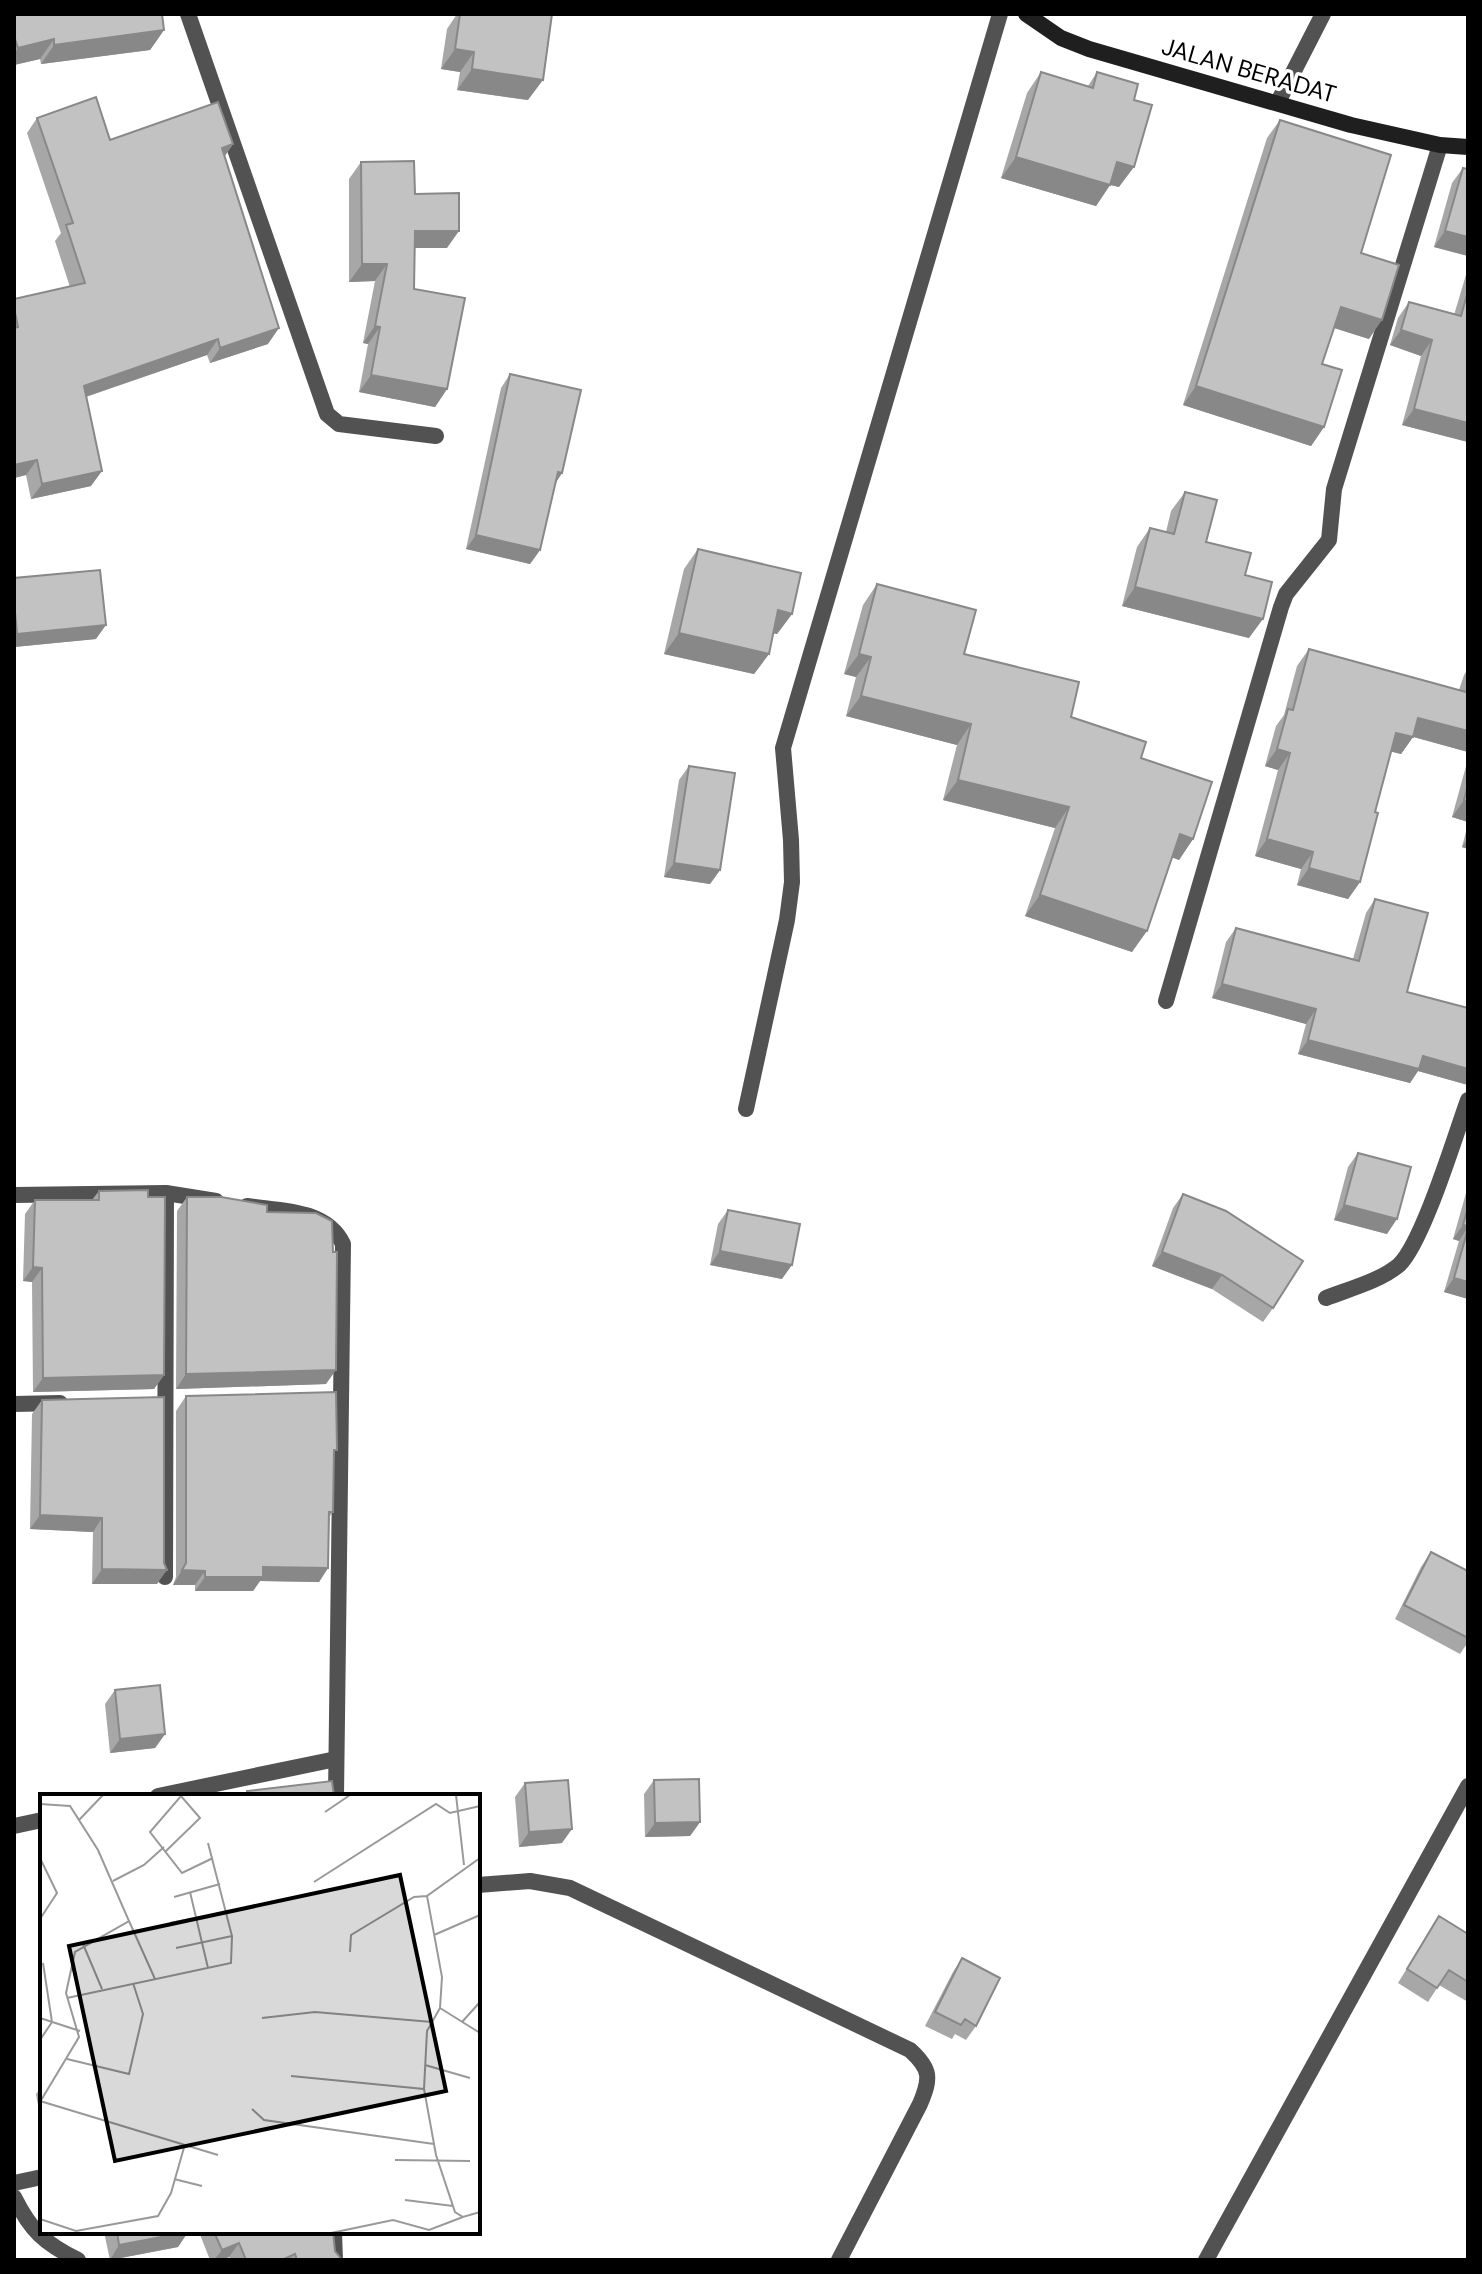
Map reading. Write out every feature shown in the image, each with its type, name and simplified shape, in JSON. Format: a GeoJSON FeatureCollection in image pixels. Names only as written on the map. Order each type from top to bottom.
{"type":"FeatureCollection","features":[{"type":"Feature","properties":{"kind":"street"},"geometry":{"type":"LineString","coordinates":[[188,14],[327,414],[339,424],[436,436]]}},
{"type":"Feature","properties":{"kind":"street"},"geometry":{"type":"LineString","coordinates":[[746,1109],[787,920],[792,882],[783,748],[1000,14]]}},
{"type":"Feature","properties":{"kind":"street","name":"JALAN BERADAT"},"geometry":{"type":"LineString","coordinates":[[1026,14],[1061,38],[1089,49],[1351,125],[1440,145],[1468,147]]}},
{"type":"Feature","properties":{"kind":"street"},"geometry":{"type":"LineString","coordinates":[[1278,102],[1323,14]]}},
{"type":"Feature","properties":{"kind":"street"},"geometry":{"type":"LineString","coordinates":[[1166,1001],[1281,607],[1286,594],[1329,540],[1334,489],[1440,145]]}},
{"type":"Feature","properties":{"kind":"street"},"geometry":{"type":"LineString","coordinates":[[1326,1298],[1390,1272],[1401,1263],[1420,1228],[1468,1100]]}},
{"type":"Feature","properties":{"kind":"street"},"geometry":{"type":"LineString","coordinates":[[14,1195],[166,1193],[309,1216],[331,1227],[343,1244],[334,1395],[336,1794]]}},
{"type":"Feature","properties":{"kind":"street"},"geometry":{"type":"LineString","coordinates":[[165,1577],[166,1193]]}},
{"type":"Feature","properties":{"kind":"street"},"geometry":{"type":"LineString","coordinates":[[14,1404],[75,1403]]}},
{"type":"Feature","properties":{"kind":"street"},"geometry":{"type":"LineString","coordinates":[[168,1794],[336,1759]]}},
{"type":"Feature","properties":{"kind":"street"},"geometry":{"type":"LineString","coordinates":[[1206,2260],[1467,1789]]}},
{"type":"Feature","properties":{"kind":"street"},"geometry":{"type":"LineString","coordinates":[[14,1826],[40,1820]]}},
{"type":"Feature","properties":{"kind":"street"},"geometry":{"type":"LineString","coordinates":[[480,1885],[530,1881],[570,1888],[910,2050],[924,2062],[929,2078],[920,2104],[839,2260]]}},
{"type":"Feature","properties":{"kind":"street"},"geometry":{"type":"LineString","coordinates":[[14,2183],[40,2177]]}},
{"type":"Feature","properties":{"kind":"street"},"geometry":{"type":"LineString","coordinates":[[14,2197],[33,2230],[47,2243],[78,2260]]}},
{"type":"Feature","properties":{"kind":"street"},"geometry":{"type":"LineString","coordinates":[[334,2234],[335,2260]]}},
{"type":"Feature","properties":{"kind":"building"},"geometry":{"type":"Polygon","coordinates":[[[14,14],[162,14],[164,30],[54,45],[54,39],[18,48],[14,36],[14,14]]]}},
{"type":"Feature","properties":{"kind":"building"},"geometry":{"type":"Polygon","coordinates":[[[460,14],[552,14],[543,80],[472,69],[474,52],[455,49],[460,14]]]}},
{"type":"Feature","properties":{"kind":"building"},"geometry":{"type":"Polygon","coordinates":[[[1041,72],[1093,88],[1097,72],[1138,84],[1134,100],[1152,105],[1134,167],[1117,162],[1110,185],[1016,157],[1041,72]]]}},
{"type":"Feature","properties":{"kind":"building"},"geometry":{"type":"Polygon","coordinates":[[[96,97],[110,140],[218,102],[233,144],[222,148],[279,328],[220,348],[218,339],[84,386],[102,471],[42,484],[37,460],[14,465],[14,328],[18,327],[14,299],[85,283],[66,225],[73,223],[37,118],[96,97]]]}},
{"type":"Feature","properties":{"kind":"building"},"geometry":{"type":"Polygon","coordinates":[[[1280,120],[1391,155],[1361,253],[1399,265],[1382,320],[1341,307],[1322,364],[1342,370],[1324,427],[1196,386],[1280,120]]]}},
{"type":"Feature","properties":{"kind":"building"},"geometry":{"type":"Polygon","coordinates":[[[414,161],[415,194],[459,193],[459,231],[415,231],[414,289],[465,298],[447,389],[371,375],[380,327],[375,326],[387,264],[362,264],[361,162],[414,161]]]}},
{"type":"Feature","properties":{"kind":"building"},"geometry":{"type":"Polygon","coordinates":[[[1463,168],[1468,169],[1468,237],[1445,231],[1463,168]]]}},
{"type":"Feature","properties":{"kind":"building"},"geometry":{"type":"Polygon","coordinates":[[[1468,291],[1468,423],[1414,409],[1432,340],[1401,330],[1409,302],[1461,316],[1468,291]]]}},
{"type":"Feature","properties":{"kind":"building"},"geometry":{"type":"Polygon","coordinates":[[[510,374],[581,390],[540,550],[476,535],[510,374]]]}},
{"type":"Feature","properties":{"kind":"building"},"geometry":{"type":"Polygon","coordinates":[[[1185,492],[1217,500],[1206,542],[1251,553],[1245,575],[1272,582],[1263,619],[1135,587],[1150,528],[1174,534],[1185,492]]]}},
{"type":"Feature","properties":{"kind":"building"},"geometry":{"type":"Polygon","coordinates":[[[698,549],[801,573],[792,614],[778,610],[769,654],[679,633],[698,549]]]}},
{"type":"Feature","properties":{"kind":"building"},"geometry":{"type":"Polygon","coordinates":[[[100,570],[106,625],[17,634],[14,578],[100,570]]]}},
{"type":"Feature","properties":{"kind":"building"},"geometry":{"type":"Polygon","coordinates":[[[877,584],[976,610],[964,654],[1079,682],[1071,717],[1146,742],[1141,758],[1212,782],[1193,839],[1180,834],[1147,931],[1040,895],[1069,807],[958,780],[971,724],[861,696],[871,657],[859,654],[877,584]]]}},
{"type":"Feature","properties":{"kind":"building"},"geometry":{"type":"Polygon","coordinates":[[[1309,649],[1466,692],[1468,686],[1468,731],[1418,718],[1413,737],[1396,733],[1360,882],[1309,868],[1313,852],[1267,839],[1290,753],[1277,749],[1288,709],[1293,710],[1309,649]]]}},
{"type":"Feature","properties":{"kind":"building"},"geometry":{"type":"Polygon","coordinates":[[[689,766],[735,773],[720,870],[674,863],[689,766]]]}},
{"type":"Feature","properties":{"kind":"building"},"geometry":{"type":"Polygon","coordinates":[[[1375,899],[1428,913],[1407,992],[1468,1008],[1468,1069],[1423,1056],[1419,1069],[1308,1040],[1316,1009],[1222,984],[1236,928],[1359,961],[1375,899]]]}},
{"type":"Feature","properties":{"kind":"building"},"geometry":{"type":"Polygon","coordinates":[[[1358,1153],[1411,1167],[1397,1219],[1344,1205],[1358,1153]]]}},
{"type":"Feature","properties":{"kind":"building"},"geometry":{"type":"Polygon","coordinates":[[[148,1190],[148,1197],[165,1197],[164,1375],[43,1378],[42,1268],[33,1267],[35,1200],[99,1200],[99,1191],[148,1190]]]}},
{"type":"Feature","properties":{"kind":"building"},"geometry":{"type":"Polygon","coordinates":[[[1183,1194],[1226,1211],[1303,1261],[1273,1308],[1222,1275],[1162,1252],[1183,1194]]]}},
{"type":"Feature","properties":{"kind":"building"},"geometry":{"type":"Polygon","coordinates":[[[187,1197],[221,1197],[267,1205],[267,1212],[316,1213],[332,1221],[333,1252],[337,1252],[336,1370],[186,1374],[187,1197]]]}},
{"type":"Feature","properties":{"kind":"building"},"geometry":{"type":"Polygon","coordinates":[[[1468,1207],[1468,1226],[1463,1225],[1468,1207]]]}},
{"type":"Feature","properties":{"kind":"building"},"geometry":{"type":"Polygon","coordinates":[[[728,1210],[800,1224],[792,1265],[720,1251],[728,1210]]]}},
{"type":"Feature","properties":{"kind":"building"},"geometry":{"type":"Polygon","coordinates":[[[1468,1229],[1468,1282],[1454,1278],[1468,1229]]]}},
{"type":"Feature","properties":{"kind":"building"},"geometry":{"type":"Polygon","coordinates":[[[336,1392],[337,1450],[334,1450],[333,1512],[329,1512],[328,1568],[263,1567],[263,1577],[205,1577],[205,1571],[182,1570],[186,1563],[186,1396],[336,1392]]]}},
{"type":"Feature","properties":{"kind":"building"},"geometry":{"type":"Polygon","coordinates":[[[164,1397],[164,1563],[167,1570],[102,1569],[102,1518],[40,1515],[42,1400],[164,1397]]]}},
{"type":"Feature","properties":{"kind":"building"},"geometry":{"type":"Polygon","coordinates":[[[1431,1552],[1468,1571],[1468,1638],[1404,1605],[1431,1552]]]}},
{"type":"Feature","properties":{"kind":"building"},"geometry":{"type":"Polygon","coordinates":[[[160,1685],[165,1734],[120,1739],[115,1690],[160,1685]]]}},
{"type":"Feature","properties":{"kind":"building"},"geometry":{"type":"Polygon","coordinates":[[[699,1779],[700,1822],[655,1823],[654,1780],[699,1779]]]}},
{"type":"Feature","properties":{"kind":"building"},"geometry":{"type":"Polygon","coordinates":[[[568,1780],[572,1829],[529,1832],[525,1783],[568,1780]]]}},
{"type":"Feature","properties":{"kind":"building"},"geometry":{"type":"Polygon","coordinates":[[[332,1781],[334,1794],[248,1794],[247,1791],[332,1781]]]}},
{"type":"Feature","properties":{"kind":"building"},"geometry":{"type":"Polygon","coordinates":[[[1439,1916],[1468,1934],[1468,1982],[1449,1970],[1437,1988],[1407,1969],[1439,1916]]]}},
{"type":"Feature","properties":{"kind":"building"},"geometry":{"type":"Polygon","coordinates":[[[962,1958],[1000,1978],[976,2026],[965,2019],[961,2025],[935,2012],[962,1958]]]}},
{"type":"Feature","properties":{"kind":"building"},"geometry":{"type":"Polygon","coordinates":[[[117,2234],[177,2234],[119,2245],[117,2234]]]}},
{"type":"Feature","properties":{"kind":"building"},"geometry":{"type":"Polygon","coordinates":[[[215,2234],[333,2234],[335,2251],[342,2260],[297,2260],[295,2254],[282,2260],[246,2260],[239,2243],[222,2250],[215,2234]]]}}]}
